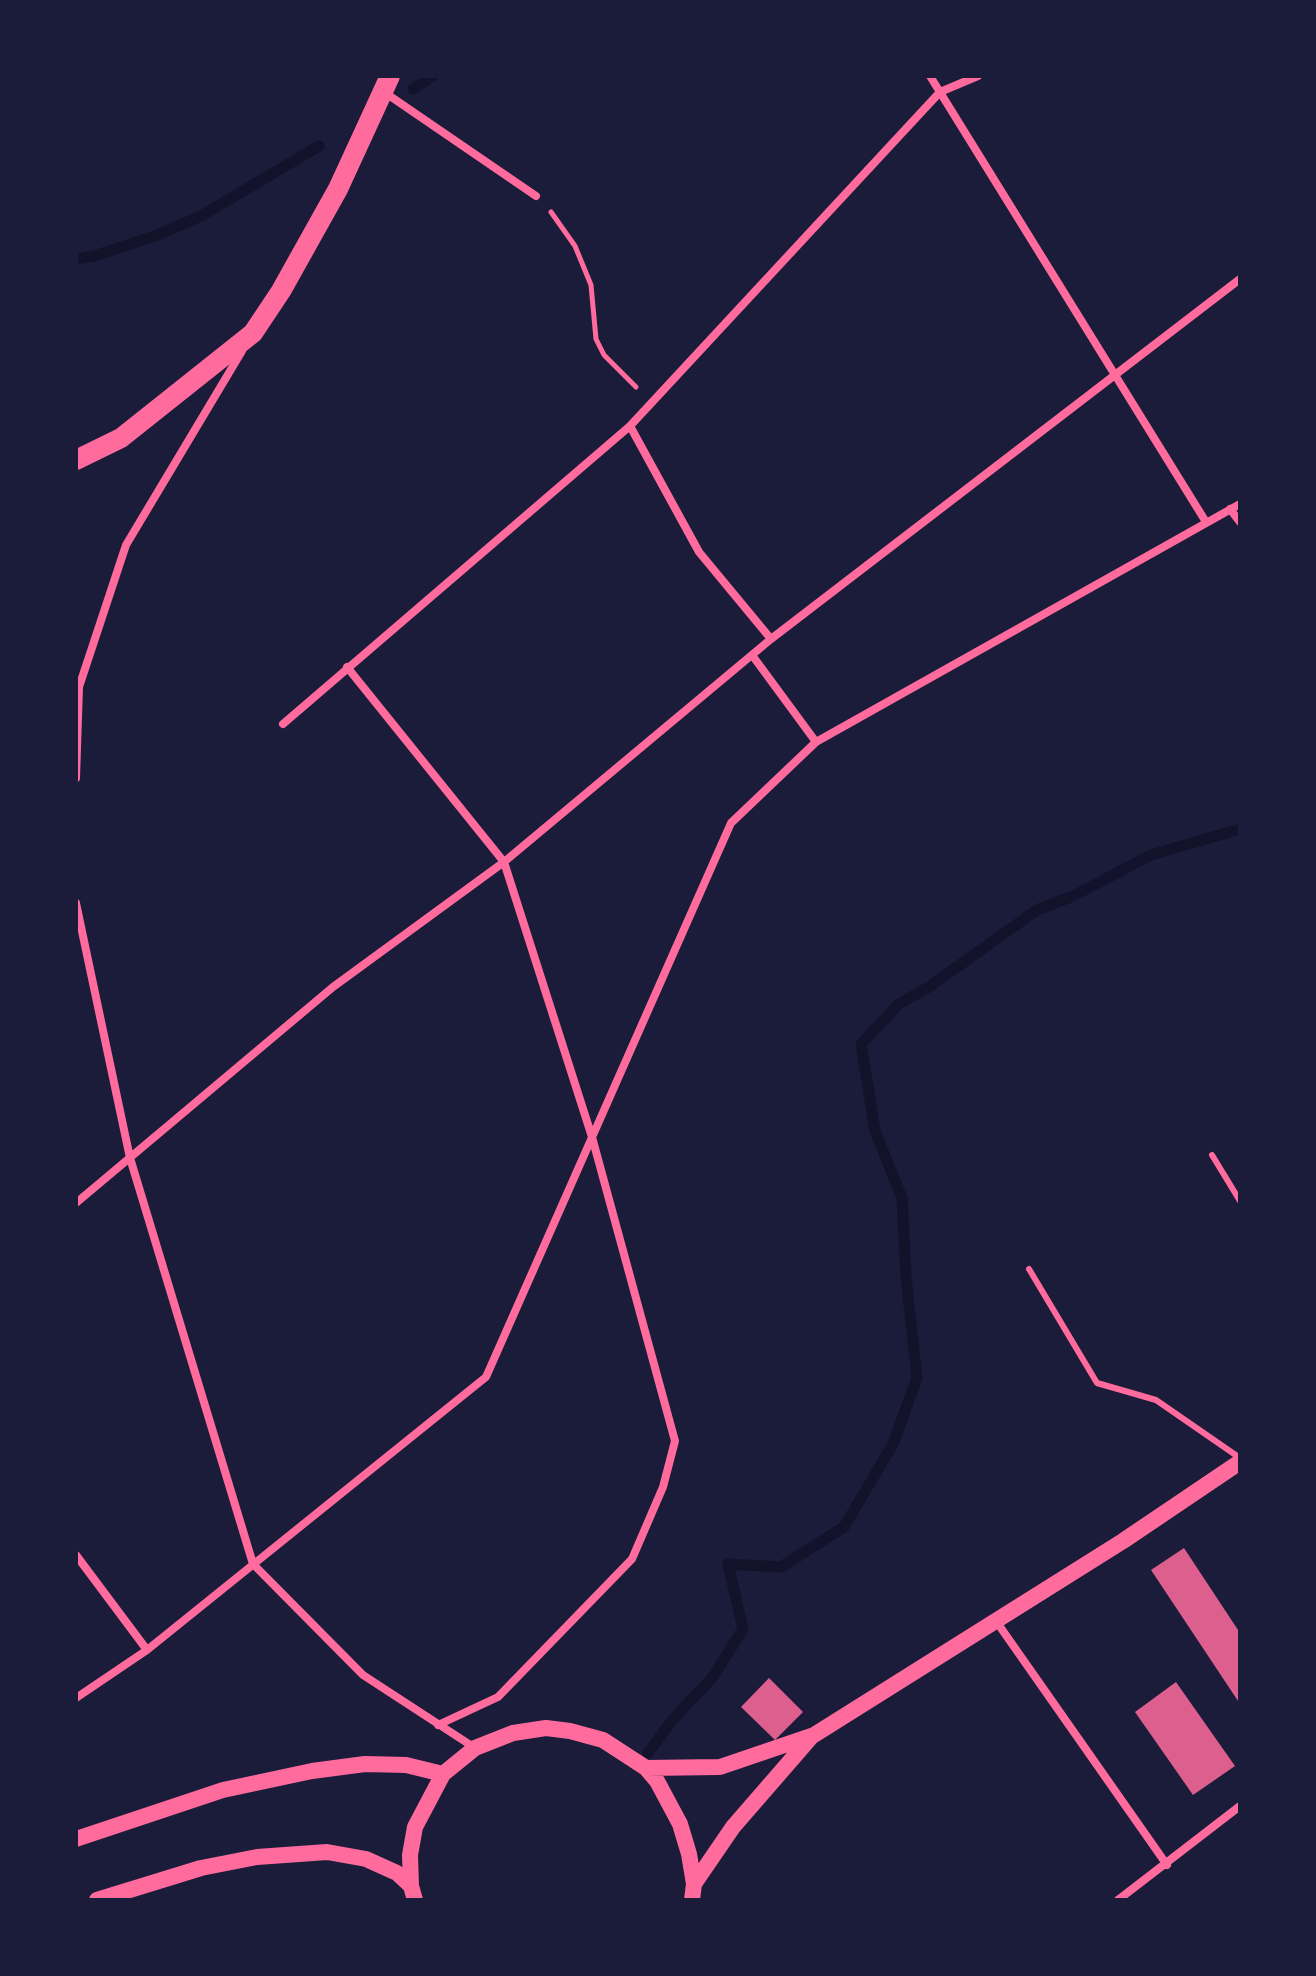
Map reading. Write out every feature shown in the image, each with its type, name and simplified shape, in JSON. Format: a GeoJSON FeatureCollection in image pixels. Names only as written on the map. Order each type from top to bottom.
{"type":"FeatureCollection","features":[{"type":"Feature","properties":{"kind":"main road"},"geometry":{"type":"LineString","coordinates":[[76,460],[121,438],[253,333],[281,291],[338,189],[386,84]]}},
{"type":"Feature","properties":{"kind":"main road"},"geometry":{"type":"LineString","coordinates":[[646,1768],[720,1767],[814,1735],[1123,1541],[1240,1460]]}},
{"type":"Feature","properties":{"kind":"main road"},"geometry":{"type":"LineString","coordinates":[[413,1893],[410,1855],[415,1827],[443,1774],[475,1748],[513,1733],[546,1728],[603,1740],[646,1768],[657,1781],[680,1824],[689,1854],[693,1892]]}},
{"type":"Feature","properties":{"kind":"main road"},"geometry":{"type":"LineString","coordinates":[[693,1892],[733,1827],[814,1735]]}},
{"type":"Feature","properties":{"kind":"main road"},"geometry":{"type":"LineString","coordinates":[[76,1839],[223,1790],[312,1771],[365,1764],[406,1765],[443,1774]]}},
{"type":"Feature","properties":{"kind":"main road"},"geometry":{"type":"LineString","coordinates":[[97,1900],[201,1868],[257,1857],[327,1852],[366,1859],[397,1873],[413,1893]]}},
{"type":"Feature","properties":{"kind":"street"},"geometry":{"type":"LineString","coordinates":[[930,76],[1206,522]]}},
{"type":"Feature","properties":{"kind":"street"},"geometry":{"type":"LineString","coordinates":[[283,724],[630,426],[940,92],[978,76]]}},
{"type":"Feature","properties":{"kind":"street"},"geometry":{"type":"LineString","coordinates":[[386,84],[536,196]]}},
{"type":"Feature","properties":{"kind":"street"},"geometry":{"type":"LineString","coordinates":[[76,1203],[333,987],[504,862],[771,639],[1240,279]]}},
{"type":"Feature","properties":{"kind":"street"},"geometry":{"type":"LineString","coordinates":[[76,778],[79,687],[126,545],[253,333]]}},
{"type":"Feature","properties":{"kind":"street"},"geometry":{"type":"LineString","coordinates":[[630,426],[699,552],[771,639]]}},
{"type":"Feature","properties":{"kind":"street"},"geometry":{"type":"LineString","coordinates":[[76,1698],[147,1650],[486,1377],[731,823],[816,742],[1240,504]]}},
{"type":"Feature","properties":{"kind":"street"},"geometry":{"type":"LineString","coordinates":[[1230,509],[1240,522]]}},
{"type":"Feature","properties":{"kind":"street"},"geometry":{"type":"LineString","coordinates":[[752,655],[816,742]]}},
{"type":"Feature","properties":{"kind":"street"},"geometry":{"type":"LineString","coordinates":[[347,667],[504,862],[592,1137],[675,1441],[663,1487],[632,1559],[498,1697],[438,1725]]}},
{"type":"Feature","properties":{"kind":"street"},"geometry":{"type":"LineString","coordinates":[[76,903],[130,1158],[253,1564],[363,1675],[475,1748]]}},
{"type":"Feature","properties":{"kind":"street"},"geometry":{"type":"LineString","coordinates":[[76,1555],[147,1650]]}},
{"type":"Feature","properties":{"kind":"street"},"geometry":{"type":"LineString","coordinates":[[996,1621],[1167,1865]]}},
{"type":"Feature","properties":{"kind":"street"},"geometry":{"type":"LineString","coordinates":[[1118,1900],[1240,1806]]}},
{"type":"Feature","properties":{"kind":"lane"},"geometry":{"type":"LineString","coordinates":[[1212,1155],[1240,1201]]}},
{"type":"Feature","properties":{"kind":"lane"},"geometry":{"type":"LineString","coordinates":[[1029,1269],[1097,1383],[1156,1400],[1240,1460]]}},
{"type":"Feature","properties":{"kind":"path"},"geometry":{"type":"LineString","coordinates":[[536,196],[559,221],[575,246],[591,285],[596,339],[604,355],[652,401]]}},
{"type":"Feature","properties":{"kind":"building"},"geometry":{"type":"Polygon","coordinates":[[[1184,1548],[1240,1633],[1240,1704],[1151,1570],[1184,1548]]]}},
{"type":"Feature","properties":{"kind":"building"},"geometry":{"type":"Polygon","coordinates":[[[769,1678],[803,1712],[775,1740],[741,1707],[769,1678]]]}},
{"type":"Feature","properties":{"kind":"building"},"geometry":{"type":"Polygon","coordinates":[[[1176,1682],[1235,1766],[1193,1795],[1135,1712],[1176,1682]]]}},
{"type":"Feature","properties":{"kind":"waterway"},"geometry":{"type":"LineString","coordinates":[[413,89],[433,76]]}},
{"type":"Feature","properties":{"kind":"waterway"},"geometry":{"type":"LineString","coordinates":[[76,259],[155,236],[201,216],[319,146]]}},
{"type":"Feature","properties":{"kind":"waterway"},"geometry":{"type":"LineString","coordinates":[[648,1753],[674,1718],[712,1678],[743,1629],[728,1564],[781,1567],[844,1527],[893,1444],[917,1378],[906,1277],[902,1198],[875,1131],[861,1044],[899,1004],[929,987],[1037,910],[1073,896],[1151,855],[1240,829]]}}]}
